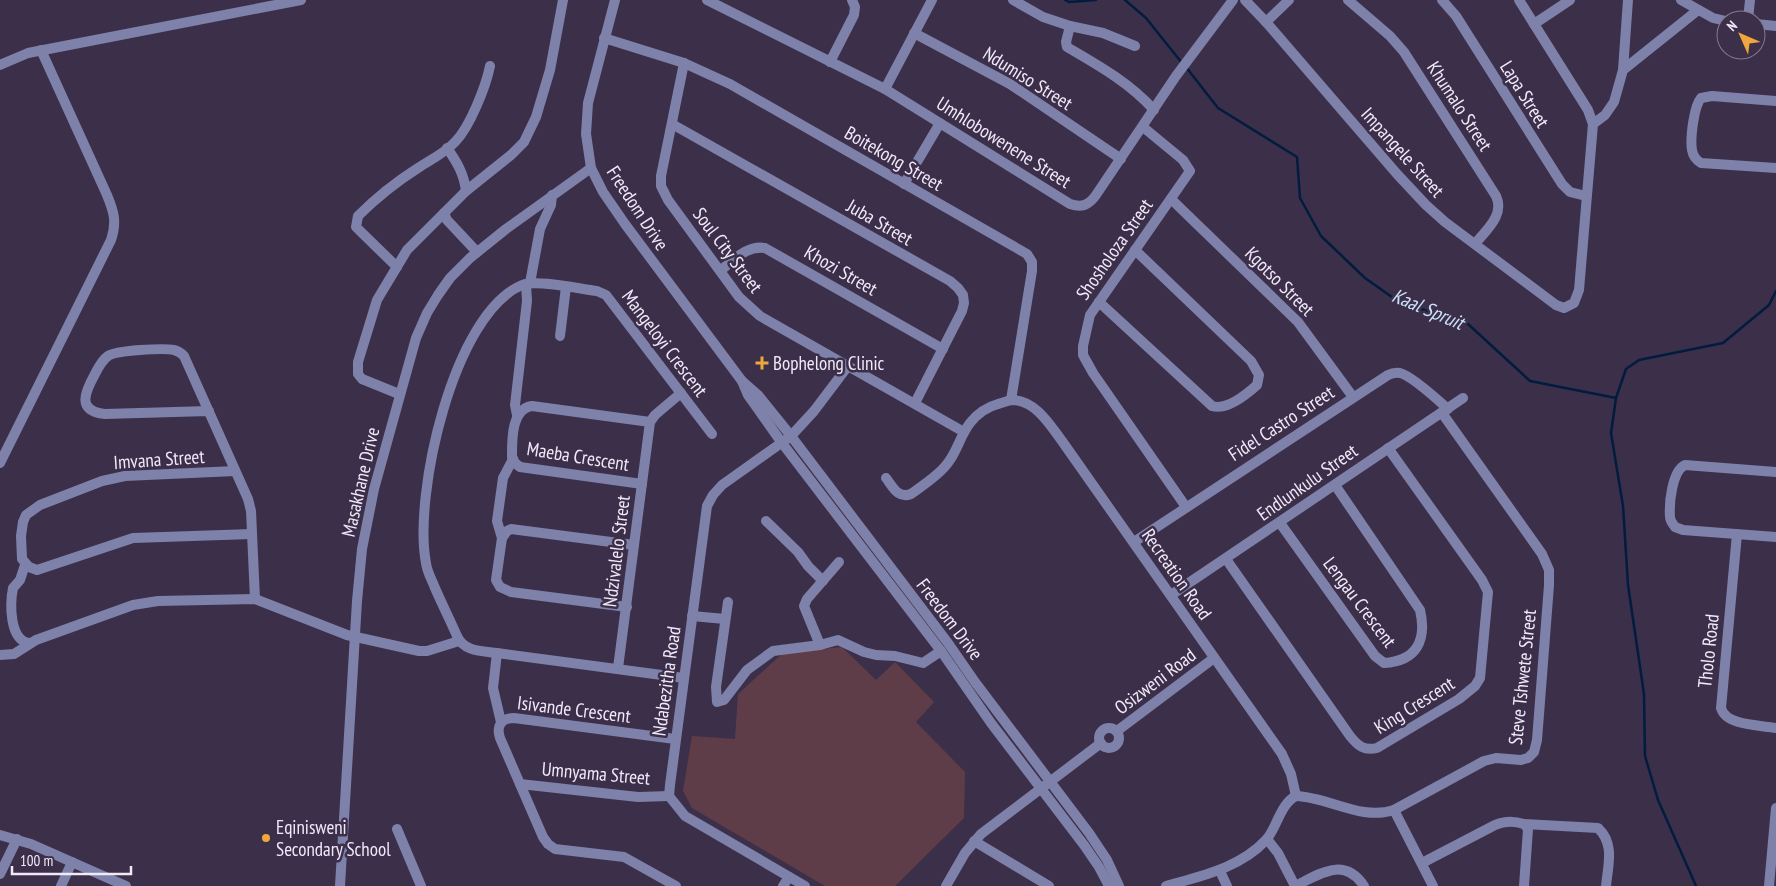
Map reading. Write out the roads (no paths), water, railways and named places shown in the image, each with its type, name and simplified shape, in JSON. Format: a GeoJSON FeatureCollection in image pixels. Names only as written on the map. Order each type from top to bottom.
{"type":"FeatureCollection","features":[{"type":"Feature","properties":{"kind":"street"},"geometry":{"type":"LineString","coordinates":[[0,64],[23,54],[41,50],[301,0]]}},
{"type":"Feature","properties":{"kind":"street"},"geometry":{"type":"LineString","coordinates":[[399,394],[362,379],[358,371],[363,344],[377,300],[407,250],[466,191],[511,155],[524,142],[536,117],[550,70],[563,0]]}},
{"type":"Feature","properties":{"kind":"street","name":"Freedom Drive"},"geometry":{"type":"LineString","coordinates":[[615,0],[590,91],[586,118],[586,134],[591,168],[603,192],[742,381],[758,395],[791,436],[948,643],[1046,784],[1096,862],[1109,886]]}},
{"type":"Feature","properties":{"kind":"street","name":"Umhlobowenene Street"},"geometry":{"type":"LineString","coordinates":[[707,0],[885,89],[1073,205],[1084,206],[1090,202],[1176,76],[1233,0]]}},
{"type":"Feature","properties":{"kind":"street"},"geometry":{"type":"LineString","coordinates":[[830,62],[854,15],[855,7],[852,0]]}},
{"type":"Feature","properties":{"kind":"street"},"geometry":{"type":"LineString","coordinates":[[1013,0],[1043,17],[1070,26],[1103,33],[1135,46]]}},
{"type":"Feature","properties":{"kind":"street","name":"Impangele Street"},"geometry":{"type":"LineString","coordinates":[[1245,0],[1434,212],[1556,305],[1564,308],[1574,303],[1578,297],[1586,196]]}},
{"type":"Feature","properties":{"kind":"street"},"geometry":{"type":"LineString","coordinates":[[1266,22],[1289,0]]}},
{"type":"Feature","properties":{"kind":"street","name":"Khumalo Street"},"geometry":{"type":"LineString","coordinates":[[1348,0],[1390,36],[1404,52],[1496,196],[1500,207],[1498,213],[1475,244]]}},
{"type":"Feature","properties":{"kind":"street","name":"Lapa Street"},"geometry":{"type":"LineString","coordinates":[[1442,0],[1456,16],[1562,184],[1570,192],[1586,196]]}},
{"type":"Feature","properties":{"kind":"street"},"geometry":{"type":"LineString","coordinates":[[1519,0],[1588,110],[1593,124],[1586,196]]}},
{"type":"Feature","properties":{"kind":"street"},"geometry":{"type":"LineString","coordinates":[[1534,24],[1570,0]]}},
{"type":"Feature","properties":{"kind":"street"},"geometry":{"type":"LineString","coordinates":[[1593,124],[1605,115],[1614,102],[1623,70],[1628,0]]}},
{"type":"Feature","properties":{"kind":"street"},"geometry":{"type":"LineString","coordinates":[[1681,0],[1716,19]]}},
{"type":"Feature","properties":{"kind":"street"},"geometry":{"type":"LineString","coordinates":[[885,89],[931,1]]}},
{"type":"Feature","properties":{"kind":"street"},"geometry":{"type":"LineString","coordinates":[[1623,70],[1698,10]]}},
{"type":"Feature","properties":{"kind":"street"},"geometry":{"type":"LineString","coordinates":[[1070,26],[1066,42],[1067,47],[1125,84],[1140,95],[1154,110]]}},
{"type":"Feature","properties":{"kind":"street","name":"Ndumiso Street"},"geometry":{"type":"LineString","coordinates":[[914,33],[1010,84],[1121,159]]}},
{"type":"Feature","properties":{"kind":"street","name":"Boitekong Street"},"geometry":{"type":"LineString","coordinates":[[604,38],[684,63],[730,84],[1024,251],[1030,258],[1032,271],[1012,400]]}},
{"type":"Feature","properties":{"kind":"street"},"geometry":{"type":"LineString","coordinates":[[0,463],[111,240],[115,227],[115,219],[107,195],[41,50]]}},
{"type":"Feature","properties":{"kind":"street","name":"Soul City Street"},"geometry":{"type":"LineString","coordinates":[[684,63],[661,176],[661,186],[668,200],[739,297],[755,313],[964,432]]}},
{"type":"Feature","properties":{"kind":"street"},"geometry":{"type":"LineString","coordinates":[[397,267],[356,227],[358,216],[390,188],[447,148],[463,132],[487,78],[490,66]]}},
{"type":"Feature","properties":{"kind":"street"},"geometry":{"type":"LineString","coordinates":[[1776,101],[1712,96],[1701,98],[1696,108],[1692,143],[1693,156],[1701,163],[1776,168]]}},
{"type":"Feature","properties":{"kind":"street"},"geometry":{"type":"LineString","coordinates":[[904,184],[940,123]]}},
{"type":"Feature","properties":{"kind":"street","name":"Juba Street"},"geometry":{"type":"LineString","coordinates":[[672,124],[954,284],[963,295],[963,307],[944,349],[915,403]]}},
{"type":"Feature","properties":{"kind":"street","name":"Shosholoza Street"},"geometry":{"type":"LineString","coordinates":[[1143,127],[1183,160],[1190,168],[1189,175],[1088,320],[1083,346],[1084,359],[1186,507]]}},
{"type":"Feature","properties":{"kind":"street"},"geometry":{"type":"LineString","coordinates":[[447,148],[459,164],[465,180],[466,191]]}},
{"type":"Feature","properties":{"kind":"street","name":"Masakhane Drive"},"geometry":{"type":"LineString","coordinates":[[340,886],[357,601],[364,534],[399,394],[416,338],[430,307],[450,278],[477,252],[591,168]]}},
{"type":"Feature","properties":{"kind":"street"},"geometry":{"type":"LineString","coordinates":[[517,415],[515,405],[528,284],[540,230],[551,206],[552,195]]}},
{"type":"Feature","properties":{"kind":"street","name":"Kgotso Street"},"geometry":{"type":"LineString","coordinates":[[1171,199],[1298,322],[1353,397]]}},
{"type":"Feature","properties":{"kind":"street"},"geometry":{"type":"LineString","coordinates":[[444,213],[447,220],[477,252]]}},
{"type":"Feature","properties":{"kind":"street","name":"Khozi Street"},"geometry":{"type":"LineString","coordinates":[[721,270],[748,250],[760,247],[765,248],[944,349]]}},
{"type":"Feature","properties":{"kind":"street"},"geometry":{"type":"LineString","coordinates":[[1099,302],[1212,406],[1219,408],[1226,406],[1257,384],[1259,375],[1251,361],[1135,250]]}},
{"type":"Feature","properties":{"kind":"street"},"geometry":{"type":"LineString","coordinates":[[528,284],[517,288],[497,305],[467,346],[458,365],[428,474],[425,510],[426,564],[459,641],[467,648],[684,678]]}},
{"type":"Feature","properties":{"kind":"street","name":"Mangeloyi Crescent"},"geometry":{"type":"LineString","coordinates":[[528,284],[597,291],[609,297],[712,434]]}},
{"type":"Feature","properties":{"kind":"street"},"geometry":{"type":"LineString","coordinates":[[560,336],[566,287]]}},
{"type":"Feature","properties":{"kind":"street"},"geometry":{"type":"LineString","coordinates":[[209,411],[105,414],[92,411],[85,404],[85,400],[89,385],[108,355],[120,352],[174,350],[184,356],[209,411],[250,506],[255,599]]}},
{"type":"Feature","properties":{"kind":"street","name":"Ndabezitha Road"},"geometry":{"type":"LineString","coordinates":[[669,796],[706,513],[710,501],[722,485],[791,436],[814,411],[848,366]]}},
{"type":"Feature","properties":{"kind":"street","name":"Fidel Castro Street"},"geometry":{"type":"LineString","coordinates":[[1134,542],[1388,374],[1398,373],[1431,394],[1445,411]]}},
{"type":"Feature","properties":{"kind":"street","name":"Freedom Drive"},"geometry":{"type":"LineString","coordinates":[[742,381],[748,395],[782,444],[941,651],[987,718],[1046,784],[1099,848],[1119,886]]}},
{"type":"Feature","properties":{"kind":"street"},"geometry":{"type":"LineString","coordinates":[[650,422],[655,415],[681,393]]}},
{"type":"Feature","properties":{"kind":"street","name":"Endlunkulu Street"},"geometry":{"type":"LineString","coordinates":[[1171,595],[1463,398]]}},
{"type":"Feature","properties":{"kind":"street"},"geometry":{"type":"LineString","coordinates":[[886,478],[897,493],[905,496],[911,494],[947,464],[964,432],[981,412],[1012,400]]}},
{"type":"Feature","properties":{"kind":"street","name":"Recreation Road"},"geometry":{"type":"LineString","coordinates":[[1012,400],[1030,405],[1047,421],[1134,542],[1282,754],[1291,774],[1296,796]]}},
{"type":"Feature","properties":{"kind":"street","name":"Maeba Crescent"},"geometry":{"type":"LineString","coordinates":[[642,484],[526,469],[518,466],[513,459],[517,415],[525,408],[532,406],[650,422]]}},
{"type":"Feature","properties":{"kind":"street","name":"Steve Tshwete Street"},"geometry":{"type":"LineString","coordinates":[[1296,796],[1372,814],[1382,814],[1394,810],[1484,761],[1496,758],[1521,760],[1528,758],[1534,752],[1537,740],[1549,570],[1542,554],[1445,411]]}},
{"type":"Feature","properties":{"kind":"street","name":"Ndzivalelo Street"},"geometry":{"type":"LineString","coordinates":[[618,668],[650,422]]}},
{"type":"Feature","properties":{"kind":"street","name":"King Crescent"},"geometry":{"type":"LineString","coordinates":[[1226,559],[1350,736],[1360,747],[1370,750],[1377,748],[1459,699],[1475,686],[1480,678],[1488,592],[1482,580],[1388,448]]}},
{"type":"Feature","properties":{"kind":"street"},"geometry":{"type":"LineString","coordinates":[[513,459],[503,478],[497,521],[502,538],[496,580],[502,589],[511,592],[627,607]]}},
{"type":"Feature","properties":{"kind":"street"},"geometry":{"type":"LineString","coordinates":[[1776,472],[1690,465],[1681,467],[1676,474],[1670,517],[1675,527],[1683,530],[1776,537]]}},
{"type":"Feature","properties":{"kind":"street","name":"Imvana Street"},"geometry":{"type":"LineString","coordinates":[[25,565],[21,553],[23,522],[27,513],[40,504],[102,481],[125,476],[235,471]]}},
{"type":"Feature","properties":{"kind":"street","name":"Lengau Crescent"},"geometry":{"type":"LineString","coordinates":[[1280,522],[1375,656],[1384,663],[1389,663],[1396,662],[1411,654],[1417,649],[1422,636],[1420,610],[1335,485]]}},
{"type":"Feature","properties":{"kind":"street"},"geometry":{"type":"LineString","coordinates":[[766,521],[800,554],[808,566],[823,581]]}},
{"type":"Feature","properties":{"kind":"street"},"geometry":{"type":"LineString","coordinates":[[502,538],[508,530],[521,530],[634,545]]}},
{"type":"Feature","properties":{"kind":"street"},"geometry":{"type":"LineString","coordinates":[[30,643],[23,642],[18,636],[11,614],[12,588],[20,580],[25,565],[32,569],[41,569],[133,538],[252,534]]}},
{"type":"Feature","properties":{"kind":"street","name":"Tholo Road"},"geometry":{"type":"LineString","coordinates":[[1737,534],[1720,708],[1725,716],[1733,721],[1776,728]]}},
{"type":"Feature","properties":{"kind":"street"},"geometry":{"type":"LineString","coordinates":[[820,645],[804,608],[806,601],[839,562]]}},
{"type":"Feature","properties":{"kind":"street"},"geometry":{"type":"LineString","coordinates":[[0,655],[14,654],[30,643],[125,608],[147,602],[180,600],[255,599],[355,637],[424,652],[459,641]]}},
{"type":"Feature","properties":{"kind":"street"},"geometry":{"type":"LineString","coordinates":[[728,602],[716,687],[717,702],[724,700],[747,670],[770,652],[782,649],[840,641],[864,652],[924,663],[941,651]]}},
{"type":"Feature","properties":{"kind":"street"},"geometry":{"type":"LineString","coordinates":[[692,616],[726,619]]}},
{"type":"Feature","properties":{"kind":"street"},"geometry":{"type":"LineString","coordinates":[[497,653],[493,688],[501,722]]}},
{"type":"Feature","properties":{"kind":"street","name":"Osizweni Road"},"geometry":{"type":"LineString","coordinates":[[1117,732],[1214,658]]}},
{"type":"Feature","properties":{"kind":"street","name":"Isivande Crescent"},"geometry":{"type":"LineString","coordinates":[[676,739],[514,718],[508,718],[498,726],[498,733],[520,784],[543,836],[551,847],[624,857],[676,886]]}},
{"type":"Feature","properties":{"kind":"street"},"geometry":{"type":"LineString","coordinates":[[1111,728],[1117,732],[1119,739],[1115,746],[1107,748],[1101,743],[1099,736],[1103,730],[1111,728]]}},
{"type":"Feature","properties":{"kind":"street"},"geometry":{"type":"LineString","coordinates":[[946,886],[974,841],[993,824],[1101,743]]}},
{"type":"Feature","properties":{"kind":"street","name":"Umnyama Street"},"geometry":{"type":"LineString","coordinates":[[520,784],[638,797],[669,796]]}},
{"type":"Feature","properties":{"kind":"street"},"geometry":{"type":"LineString","coordinates":[[669,796],[685,816],[786,881],[805,886]]}},
{"type":"Feature","properties":{"kind":"street"},"geometry":{"type":"LineString","coordinates":[[1166,886],[1220,870],[1233,864],[1267,840],[1288,801],[1296,796]]}},
{"type":"Feature","properties":{"kind":"street"},"geometry":{"type":"LineString","coordinates":[[1769,886],[1776,808]]}},
{"type":"Feature","properties":{"kind":"street"},"geometry":{"type":"LineString","coordinates":[[1394,810],[1433,886]]}},
{"type":"Feature","properties":{"kind":"street"},"geometry":{"type":"LineString","coordinates":[[1422,863],[1500,823],[1518,822],[1524,824],[1598,828],[1605,835],[1609,846],[1606,886]]}},
{"type":"Feature","properties":{"kind":"street"},"geometry":{"type":"LineString","coordinates":[[1524,824],[1528,829],[1524,886]]}},
{"type":"Feature","properties":{"kind":"street"},"geometry":{"type":"LineString","coordinates":[[397,829],[419,886]]}},
{"type":"Feature","properties":{"kind":"street"},"geometry":{"type":"LineString","coordinates":[[0,835],[17,839],[126,886]]}},
{"type":"Feature","properties":{"kind":"street"},"geometry":{"type":"LineString","coordinates":[[0,874],[17,839]]}},
{"type":"Feature","properties":{"kind":"street"},"geometry":{"type":"LineString","coordinates":[[1267,840],[1278,853],[1296,886],[1327,871],[1339,869],[1355,876],[1364,886]]}},
{"type":"Feature","properties":{"kind":"street"},"geometry":{"type":"LineString","coordinates":[[974,841],[1048,886]]}},
{"type":"Feature","properties":{"kind":"street"},"geometry":{"type":"LineString","coordinates":[[61,886],[72,862]]}},
{"type":"Feature","properties":{"kind":"street"},"geometry":{"type":"LineString","coordinates":[[1220,870],[1227,886]]}},
{"type":"Feature","properties":{"kind":"waterway","name":"Kaal Spruit"},"geometry":{"type":"LineString","coordinates":[[1065,0],[1069,2],[1096,0]]}},
{"type":"Feature","properties":{"kind":"waterway","name":"Kaal Spruit"},"geometry":{"type":"LineString","coordinates":[[1125,0],[1146,18],[1182,63]]}},
{"type":"Feature","properties":{"kind":"waterway","name":"Kaal Spruit"},"geometry":{"type":"LineString","coordinates":[[1186,67],[1218,108],[1297,157],[1300,198],[1321,236],[1365,278],[1399,302],[1468,324],[1530,381],[1616,398],[1626,369],[1639,360],[1723,343],[1769,305],[1776,291]]}},
{"type":"Feature","properties":{"kind":"waterway"},"geometry":{"type":"LineString","coordinates":[[1616,398],[1611,433],[1623,506],[1628,585],[1644,694],[1645,756],[1658,800],[1696,886]]}},
{"type":"Feature","properties":{"kind":"place","name":"Bophelong Clinic"},"geometry":{"type":"Point","coordinates":[762,363]}},
{"type":"Feature","properties":{"kind":"place","name":"Eqinisweni Secondary School"},"geometry":{"type":"Point","coordinates":[266,838]}}]}
